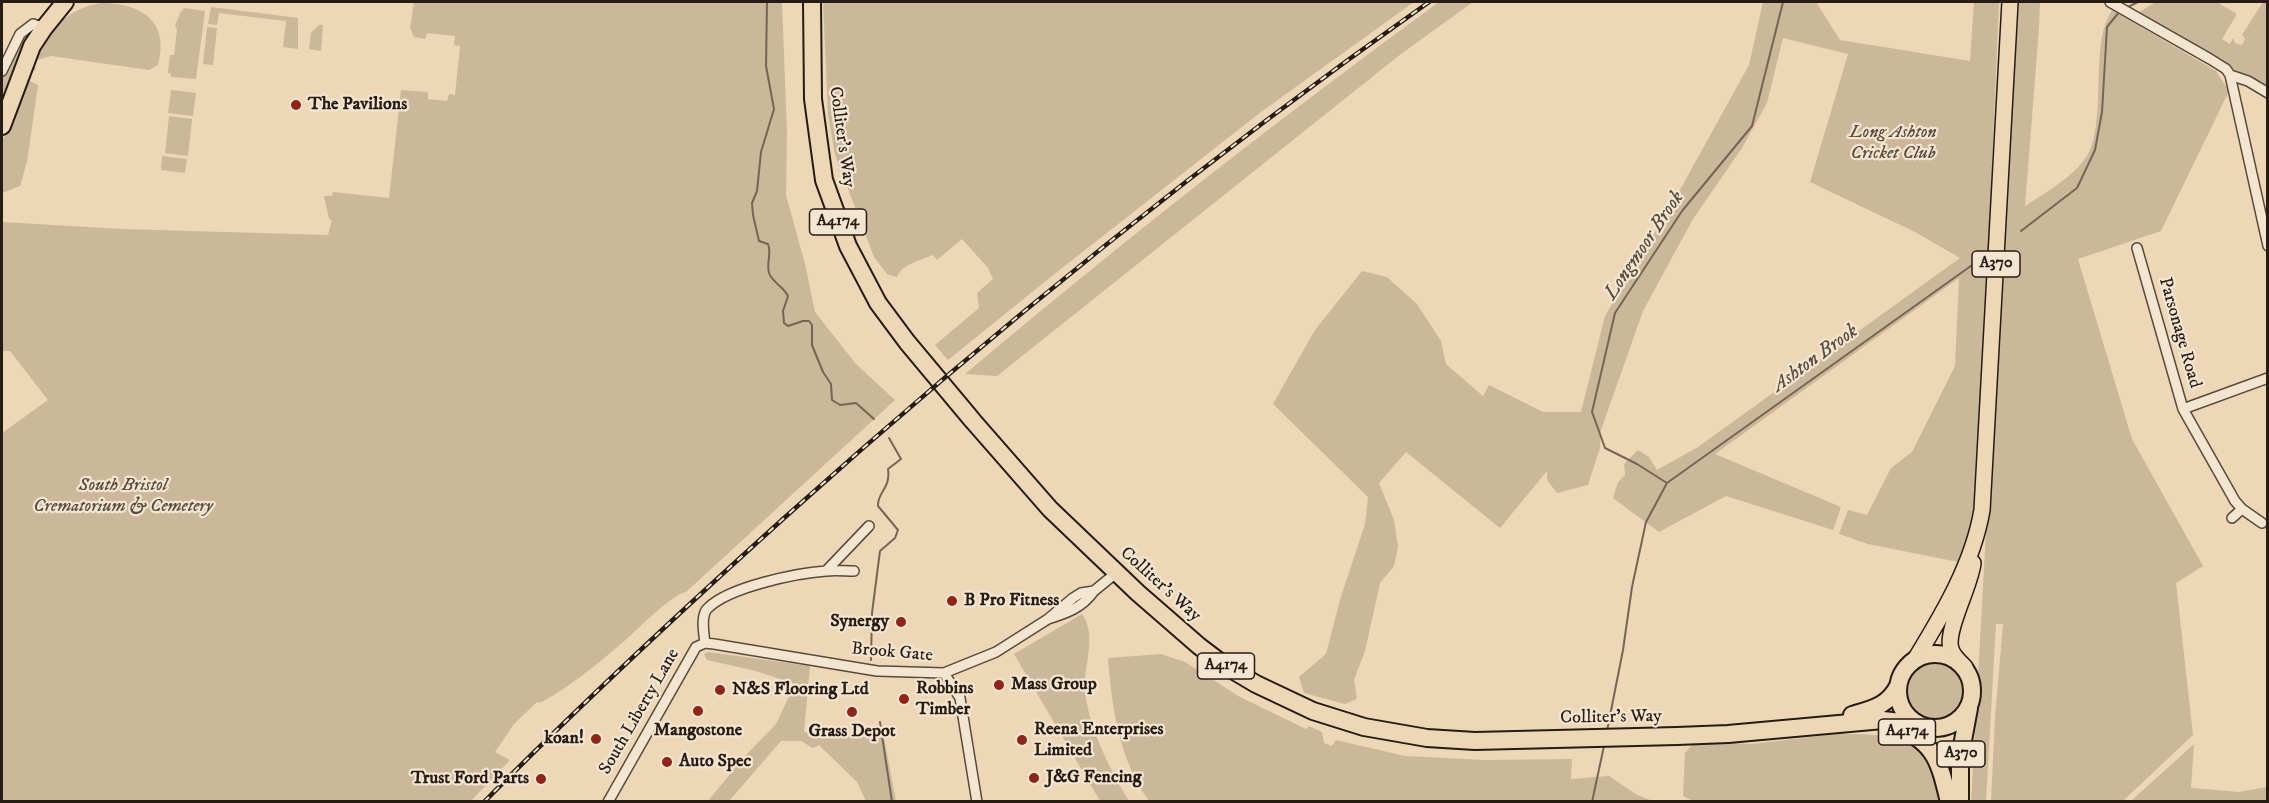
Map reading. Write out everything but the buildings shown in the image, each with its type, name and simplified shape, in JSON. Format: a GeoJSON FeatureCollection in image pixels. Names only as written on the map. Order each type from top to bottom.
{"type":"FeatureCollection","features":[{"type":"Feature","properties":{"kind":"highway"},"geometry":{"type":"LineString","coordinates":[[2,126],[32,46],[65,2]]}},
{"type":"Feature","properties":{"kind":"highway"},"geometry":{"type":"LineString","coordinates":[[49,22],[77,2]]}},
{"type":"Feature","properties":{"kind":"highway","name":"Colliter's Way"},"geometry":{"type":"LineString","coordinates":[[812,2],[813,99],[824,180],[835,214],[863,276],[887,317],[973,422],[1050,509],[1116,573],[1198,646],[1224,664],[1256,684],[1313,711],[1364,727],[1427,738],[1475,741],[1728,734],[1883,720],[1924,726]]}},
{"type":"Feature","properties":{"kind":"highway"},"geometry":{"type":"LineString","coordinates":[[1929,653],[1942,653],[1955,658],[1965,668],[1973,687],[1969,707],[1953,724],[1941,728],[1924,726],[1909,717],[1902,708],[1898,697],[1901,675],[1916,658],[1929,653]]}},
{"type":"Feature","properties":{"kind":"highway","name":"Colliter's Way"},"geometry":{"type":"LineString","coordinates":[[1822,724],[1878,707],[1892,697],[1898,686]]}},
{"type":"Feature","properties":{"kind":"highway","name":"A370"},"geometry":{"type":"LineString","coordinates":[[1960,801],[1960,757],[1969,707]]}},
{"type":"Feature","properties":{"kind":"highway","name":"A4174"},"geometry":{"type":"LineString","coordinates":[[1822,724],[1898,728],[1917,735],[1929,747],[1937,762],[1951,801]]}},
{"type":"Feature","properties":{"kind":"highway","name":"A370"},"geometry":{"type":"LineString","coordinates":[[1924,726],[1945,758],[1951,801]]}},
{"type":"Feature","properties":{"kind":"main road","name":"A370"},"geometry":{"type":"LineString","coordinates":[[1916,658],[1942,614],[1973,548],[1982,510],[2010,2]]}},
{"type":"Feature","properties":{"kind":"main road","name":"A370"},"geometry":{"type":"LineString","coordinates":[[1965,668],[1952,652],[1949,642],[1950,633],[1968,589],[1973,565],[1973,548]]}},
{"type":"Feature","properties":{"kind":"street"},"geometry":{"type":"LineString","coordinates":[[2110,2],[2210,59],[2226,69],[2230,75],[2268,246]]}},
{"type":"Feature","properties":{"kind":"street"},"geometry":{"type":"LineString","coordinates":[[2,71],[23,30],[33,24],[49,22]]}},
{"type":"Feature","properties":{"kind":"street"},"geometry":{"type":"LineString","coordinates":[[2230,75],[2248,81],[2268,93]]}},
{"type":"Feature","properties":{"kind":"street","name":"Parsonage Road"},"geometry":{"type":"LineString","coordinates":[[2137,248],[2183,409],[2235,501],[2262,523]]}},
{"type":"Feature","properties":{"kind":"street","name":"Parsonage Road"},"geometry":{"type":"LineString","coordinates":[[2132,269],[2142,267]]}},
{"type":"Feature","properties":{"kind":"street","name":"Parsonage Road"},"geometry":{"type":"LineString","coordinates":[[2183,409],[2268,378]]}},
{"type":"Feature","properties":{"kind":"street"},"geometry":{"type":"LineString","coordinates":[[2232,518],[2242,509]]}},
{"type":"Feature","properties":{"kind":"street"},"geometry":{"type":"LineString","coordinates":[[827,570],[869,526]]}},
{"type":"Feature","properties":{"kind":"street"},"geometry":{"type":"LineString","coordinates":[[705,644],[706,608],[724,598],[774,580],[827,570],[854,572]]}},
{"type":"Feature","properties":{"kind":"street"},"geometry":{"type":"LineString","coordinates":[[944,673],[996,652],[1048,619],[1064,604],[1081,593],[1094,591],[1116,573]]}},
{"type":"Feature","properties":{"kind":"street","name":"Brook Gate"},"geometry":{"type":"LineString","coordinates":[[705,644],[877,671],[944,673],[960,698],[977,801]]}},
{"type":"Feature","properties":{"kind":"street","name":"South Liberty Lane"},"geometry":{"type":"LineString","coordinates":[[608,801],[696,647],[705,644]]}},
{"type":"Feature","properties":{"kind":"green space","name":"South Bristol Crematorium & Cemetery"},"geometry":{"type":"Polygon","coordinates":[[[414,2],[782,2],[787,133],[786,195],[805,264],[815,312],[856,364],[895,400],[686,592],[663,606],[622,643],[562,690],[540,703],[537,702],[514,724],[495,752],[510,760],[471,801],[2,801],[2,433],[48,400],[10,351],[2,351],[2,222],[122,229],[328,235],[332,220],[329,219],[324,196],[332,196],[333,192],[389,198],[401,90],[428,92],[428,99],[447,101],[449,94],[455,95],[460,46],[454,45],[455,36],[427,33],[425,39],[414,37],[410,28],[414,2]]]}},
{"type":"Feature","properties":{"kind":"green space"},"geometry":{"type":"Polygon","coordinates":[[[823,2],[1414,2],[1261,112],[948,360],[935,345],[979,308],[977,293],[993,279],[988,268],[962,239],[937,260],[933,255],[918,261],[903,269],[897,277],[887,274],[874,257],[835,155],[828,115],[823,2]]]}},
{"type":"Feature","properties":{"kind":"green space"},"geometry":{"type":"Polygon","coordinates":[[[1439,2],[1473,2],[1401,54],[997,376],[965,374],[1199,184],[1439,2]]]}},
{"type":"Feature","properties":{"kind":"green space","name":"Long Ashton Cricket Club"},"geometry":{"type":"Polygon","coordinates":[[[1763,2],[1816,2],[1840,40],[1970,61],[1974,2],[1999,2],[1977,518],[1958,562],[1868,544],[1839,534],[1848,510],[1867,515],[1891,468],[1912,452],[1955,366],[1959,278],[1715,454],[1841,507],[1833,530],[1726,496],[1659,532],[1613,498],[1618,482],[1625,475],[1624,464],[1638,450],[1649,457],[1657,470],[1698,447],[1960,258],[1915,232],[1810,182],[1848,54],[1783,38],[1767,103],[1742,148],[1693,219],[1643,311],[1601,430],[1600,448],[1588,485],[1557,493],[1547,480],[1547,471],[1500,528],[1406,452],[1379,483],[1394,520],[1398,547],[1394,566],[1380,583],[1365,651],[1354,680],[1357,699],[1345,704],[1304,693],[1299,677],[1326,654],[1340,600],[1365,524],[1368,497],[1273,404],[1315,330],[1362,271],[1387,277],[1417,304],[1441,341],[1446,364],[1483,396],[1489,385],[1543,412],[1581,412],[1605,316],[1676,197],[1749,65],[1763,2]]]}},
{"type":"Feature","properties":{"kind":"green space"},"geometry":{"type":"Polygon","coordinates":[[[2019,2],[2040,2],[2025,206],[2070,174],[2090,150],[2097,121],[2102,38],[2105,24],[2112,10],[2216,71],[2229,91],[2161,231],[2078,259],[2132,439],[2203,566],[2176,583],[2193,735],[2123,801],[1991,801],[2003,624],[1996,624],[1986,801],[1971,802],[1995,369],[2019,2]]]}},
{"type":"Feature","properties":{"kind":"green space"},"geometry":{"type":"Polygon","coordinates":[[[2156,2],[2221,2],[2220,4],[2237,14],[2222,39],[2230,44],[2233,38],[2235,43],[2242,45],[2245,39],[2242,35],[2263,2],[2267,2],[2267,90],[2139,12],[2156,2]]]}},
{"type":"Feature","properties":{"kind":"green space"},"geometry":{"type":"Polygon","coordinates":[[[101,3],[128,6],[149,18],[156,26],[160,37],[161,50],[158,65],[149,70],[51,56],[37,60],[34,65],[36,69],[31,73],[28,72],[56,27],[75,12],[101,3]]]}},
{"type":"Feature","properties":{"kind":"green space"},"geometry":{"type":"Polygon","coordinates":[[[211,7],[298,18],[298,49],[283,47],[286,21],[219,13],[217,25],[208,24],[211,7]]]}},
{"type":"Feature","properties":{"kind":"green space"},"geometry":{"type":"Polygon","coordinates":[[[184,8],[205,11],[196,79],[171,77],[168,73],[170,55],[174,55],[177,30],[175,26],[184,8]]]}},
{"type":"Feature","properties":{"kind":"green space"},"geometry":{"type":"Polygon","coordinates":[[[319,25],[323,25],[321,51],[309,49],[311,33],[319,25]]]}},
{"type":"Feature","properties":{"kind":"green space"},"geometry":{"type":"Polygon","coordinates":[[[207,27],[217,28],[213,65],[203,64],[207,27]]]}},
{"type":"Feature","properties":{"kind":"green space"},"geometry":{"type":"Polygon","coordinates":[[[30,31],[2,101],[2,75],[21,38],[30,31]]]}},
{"type":"Feature","properties":{"kind":"green space"},"geometry":{"type":"Polygon","coordinates":[[[27,80],[38,85],[27,162],[20,186],[2,193],[2,142],[27,80]]]}},
{"type":"Feature","properties":{"kind":"green space"},"geometry":{"type":"Polygon","coordinates":[[[171,90],[196,93],[193,116],[168,113],[171,90]]]}},
{"type":"Feature","properties":{"kind":"green space"},"geometry":{"type":"Polygon","coordinates":[[[169,116],[192,119],[188,156],[165,153],[169,116]]]}},
{"type":"Feature","properties":{"kind":"green space"},"geometry":{"type":"Polygon","coordinates":[[[162,156],[187,159],[185,173],[161,170],[162,156]]]}},
{"type":"Feature","properties":{"kind":"green space"},"geometry":{"type":"Polygon","coordinates":[[[1082,614],[1089,630],[1085,685],[1089,713],[1106,758],[1129,801],[1100,801],[1014,654],[1082,614]]]}},
{"type":"Feature","properties":{"kind":"green space"},"geometry":{"type":"Polygon","coordinates":[[[708,652],[810,666],[804,732],[884,738],[896,801],[866,801],[857,782],[819,745],[813,748],[801,741],[781,741],[729,801],[708,801],[744,757],[776,724],[795,684],[756,671],[707,660],[704,654],[708,652]]]}},
{"type":"Feature","properties":{"kind":"green space"},"geometry":{"type":"Polygon","coordinates":[[[1161,654],[1185,662],[1240,697],[1306,729],[1309,726],[1322,732],[1324,743],[1332,746],[1336,740],[1405,756],[1485,760],[1572,759],[1571,779],[1609,776],[1637,795],[1653,801],[1149,801],[1130,768],[1124,751],[1115,715],[1108,658],[1161,654]]]}},
{"type":"Feature","properties":{"kind":"green space"},"geometry":{"type":"Polygon","coordinates":[[[1929,663],[1941,663],[1952,668],[1960,676],[1965,693],[1963,705],[1952,718],[1941,723],[1929,723],[1918,718],[1910,710],[1905,699],[1905,687],[1910,676],[1918,668],[1929,663]]]}},
{"type":"Feature","properties":{"kind":"green space"},"geometry":{"type":"Polygon","coordinates":[[[1836,734],[1893,737],[1915,744],[1931,760],[1945,801],[1696,802],[1683,796],[1685,753],[1692,745],[1703,742],[1752,744],[1836,734]]]}},
{"type":"Feature","properties":{"kind":"green space"},"geometry":{"type":"Polygon","coordinates":[[[2194,744],[2191,788],[2239,792],[2267,787],[2267,801],[2131,801],[2194,744]]]}},
{"type":"Feature","properties":{"kind":"waterway"},"geometry":{"type":"LineString","coordinates":[[767,2],[766,66],[774,109],[761,152],[757,191],[752,203],[759,241],[768,244],[769,273],[788,296],[783,311],[784,323],[788,326],[809,321],[812,325],[812,345],[823,372],[831,384],[832,400],[840,405],[856,403],[874,419]]}},
{"type":"Feature","properties":{"kind":"waterway","name":"Longmoor Brook"},"geometry":{"type":"LineString","coordinates":[[1607,731],[1623,650],[1632,587],[1646,522],[1667,483],[1605,448],[1592,412],[1615,313],[1682,211],[1752,126],[1783,2]]}},
{"type":"Feature","properties":{"kind":"waterway","name":"Ashton Brook"},"geometry":{"type":"LineString","coordinates":[[2128,7],[2138,2]]}},
{"type":"Feature","properties":{"kind":"waterway","name":"Ashton Brook"},"geometry":{"type":"LineString","coordinates":[[2021,231],[2077,188],[2095,150],[2102,112],[2107,27],[2120,11]]}},
{"type":"Feature","properties":{"kind":"waterway","name":"Ashton Brook"},"geometry":{"type":"LineString","coordinates":[[1667,483],[1982,258]]}},
{"type":"Feature","properties":{"kind":"waterway"},"geometry":{"type":"LineString","coordinates":[[871,660],[872,613],[880,551],[895,538],[898,530],[878,506],[878,501],[888,481],[888,469],[901,459],[889,438]]}},
{"type":"Feature","properties":{"kind":"waterway"},"geometry":{"type":"LineString","coordinates":[[880,722],[892,802]]}},
{"type":"Feature","properties":{"kind":"waterway","name":"Longmoor Brook"},"geometry":{"type":"LineString","coordinates":[[1592,802],[1604,746]]}},
{"type":"Feature","properties":{"kind":"railway"},"geometry":{"type":"LineString","coordinates":[[484,802],[707,588],[860,450],[1018,316],[1179,187],[1429,2]]}},
{"type":"Feature","properties":{"kind":"place","name":"The Pavilions"},"geometry":{"type":"Point","coordinates":[296,105]}},
{"type":"Feature","properties":{"kind":"place","name":"B Pro Fitness"},"geometry":{"type":"Point","coordinates":[952,601]}},
{"type":"Feature","properties":{"kind":"place","name":"Synergy"},"geometry":{"type":"Point","coordinates":[901,622]}},
{"type":"Feature","properties":{"kind":"place","name":"Mass Group"},"geometry":{"type":"Point","coordinates":[999,685]}},
{"type":"Feature","properties":{"kind":"place","name":"N&S Flooring Ltd"},"geometry":{"type":"Point","coordinates":[720,690]}},
{"type":"Feature","properties":{"kind":"place","name":"Robbins Timber"},"geometry":{"type":"Point","coordinates":[904,699]}},
{"type":"Feature","properties":{"kind":"place","name":"Mangostone"},"geometry":{"type":"Point","coordinates":[698,711]}},
{"type":"Feature","properties":{"kind":"place","name":"Grass Depot"},"geometry":{"type":"Point","coordinates":[852,712]}},
{"type":"Feature","properties":{"kind":"place","name":"koan!"},"geometry":{"type":"Point","coordinates":[596,739]}},
{"type":"Feature","properties":{"kind":"place","name":"Reena Enterprises Limited"},"geometry":{"type":"Point","coordinates":[1022,740]}},
{"type":"Feature","properties":{"kind":"place","name":"Auto Spec"},"geometry":{"type":"Point","coordinates":[667,762]}},
{"type":"Feature","properties":{"kind":"place","name":"J&G Fencing"},"geometry":{"type":"Point","coordinates":[1034,778]}},
{"type":"Feature","properties":{"kind":"place","name":"Trust Ford Parts"},"geometry":{"type":"Point","coordinates":[541,779]}}]}
